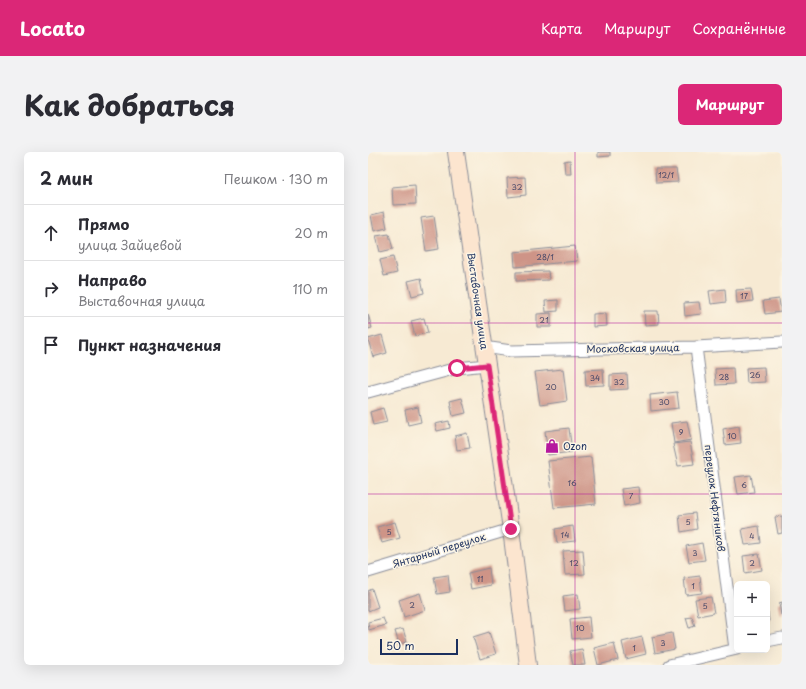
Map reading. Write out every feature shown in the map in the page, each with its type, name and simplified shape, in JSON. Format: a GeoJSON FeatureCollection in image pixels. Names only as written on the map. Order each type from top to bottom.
{"type":"FeatureCollection","features":[{"type":"Feature","properties":{"kind":"street","name":"Выставочная улица"},"geometry":{"type":"LineString","coordinates":[[456,152],[511,529],[528,665]]}},
{"type":"Feature","properties":{"kind":"street","name":"Московская улица"},"geometry":{"type":"LineString","coordinates":[[484,347],[511,351],[696,347],[782,342]]}},
{"type":"Feature","properties":{"kind":"street","name":"переулок Нефтяников"},"geometry":{"type":"LineString","coordinates":[[696,347],[734,634]]}},
{"type":"Feature","properties":{"kind":"street"},"geometry":{"type":"LineString","coordinates":[[368,392],[457,368],[487,365]]}},
{"type":"Feature","properties":{"kind":"street","name":"Янтарный переулок"},"geometry":{"type":"LineString","coordinates":[[368,572],[511,529]]}},
{"type":"Feature","properties":{"kind":"street"},"geometry":{"type":"LineString","coordinates":[[770,640],[782,638]]}},
{"type":"Feature","properties":{"kind":"street"},"geometry":{"type":"LineString","coordinates":[[669,665],[734,649]]}},
{"type":"Feature","properties":{"kind":"building"},"geometry":{"type":"Polygon","coordinates":[[[598,152],[610,152],[610,156],[598,157],[598,152]]]}},
{"type":"Feature","properties":{"kind":"building"},"geometry":{"type":"Polygon","coordinates":[[[570,160],[571,174],[565,174],[564,161],[570,160]]]}},
{"type":"Feature","properties":{"kind":"building"},"geometry":{"type":"Polygon","coordinates":[[[655,169],[676,169],[678,182],[656,183],[655,169]]]}},
{"type":"Feature","properties":{"kind":"building"},"geometry":{"type":"Polygon","coordinates":[[[525,177],[526,195],[508,197],[507,178],[525,177]]]}},
{"type":"Feature","properties":{"kind":"building"},"geometry":{"type":"Polygon","coordinates":[[[415,185],[416,204],[393,205],[392,187],[415,185]]]}},
{"type":"Feature","properties":{"kind":"building"},"geometry":{"type":"Polygon","coordinates":[[[384,212],[387,228],[374,231],[371,215],[384,212]]]}},
{"type":"Feature","properties":{"kind":"building"},"geometry":{"type":"Polygon","coordinates":[[[434,216],[439,249],[426,251],[421,218],[434,216]]]}},
{"type":"Feature","properties":{"kind":"building"},"geometry":{"type":"Polygon","coordinates":[[[389,234],[393,249],[380,252],[376,236],[389,234]]]}},
{"type":"Feature","properties":{"kind":"building"},"geometry":{"type":"Polygon","coordinates":[[[575,246],[577,261],[515,267],[514,252],[575,246]]]}},
{"type":"Feature","properties":{"kind":"building"},"geometry":{"type":"Polygon","coordinates":[[[393,257],[397,273],[384,276],[380,260],[393,257]]]}},
{"type":"Feature","properties":{"kind":"building"},"geometry":{"type":"Polygon","coordinates":[[[548,271],[549,280],[516,281],[516,272],[548,271]]]}},
{"type":"Feature","properties":{"kind":"building"},"geometry":{"type":"Polygon","coordinates":[[[421,278],[424,293],[412,296],[408,281],[421,278]]]}},
{"type":"Feature","properties":{"kind":"building"},"geometry":{"type":"Polygon","coordinates":[[[725,289],[726,302],[711,304],[709,291],[725,289]]]}},
{"type":"Feature","properties":{"kind":"building"},"geometry":{"type":"Polygon","coordinates":[[[751,289],[753,301],[737,303],[736,290],[751,289]]]}},
{"type":"Feature","properties":{"kind":"building"},"geometry":{"type":"Polygon","coordinates":[[[779,299],[781,312],[765,314],[763,301],[779,299]]]}},
{"type":"Feature","properties":{"kind":"building"},"geometry":{"type":"Polygon","coordinates":[[[558,300],[558,311],[546,312],[545,301],[558,300]]]}},
{"type":"Feature","properties":{"kind":"building"},"geometry":{"type":"Polygon","coordinates":[[[699,302],[701,314],[685,316],[684,303],[699,302]]]}},
{"type":"Feature","properties":{"kind":"building"},"geometry":{"type":"Polygon","coordinates":[[[644,311],[658,311],[659,324],[645,325],[644,311]]]}},
{"type":"Feature","properties":{"kind":"building"},"geometry":{"type":"Polygon","coordinates":[[[551,313],[551,327],[537,327],[537,314],[551,313]]]}},
{"type":"Feature","properties":{"kind":"building"},"geometry":{"type":"Polygon","coordinates":[[[606,313],[607,326],[593,327],[593,314],[606,313]]]}},
{"type":"Feature","properties":{"kind":"building"},"geometry":{"type":"Polygon","coordinates":[[[368,314],[372,328],[368,329],[368,314]]]}},
{"type":"Feature","properties":{"kind":"building"},"geometry":{"type":"Polygon","coordinates":[[[424,318],[428,333],[415,336],[411,321],[424,318]]]}},
{"type":"Feature","properties":{"kind":"building"},"geometry":{"type":"Polygon","coordinates":[[[382,335],[387,353],[373,357],[368,339],[382,335]]]}},
{"type":"Feature","properties":{"kind":"building"},"geometry":{"type":"Polygon","coordinates":[[[764,367],[765,382],[747,383],[746,368],[764,367]]]}},
{"type":"Feature","properties":{"kind":"building"},"geometry":{"type":"Polygon","coordinates":[[[733,368],[734,384],[716,385],[715,369],[733,368]]]}},
{"type":"Feature","properties":{"kind":"building"},"geometry":{"type":"Polygon","coordinates":[[[563,369],[567,401],[540,405],[535,372],[563,369]]]}},
{"type":"Feature","properties":{"kind":"building"},"geometry":{"type":"Polygon","coordinates":[[[603,369],[604,385],[586,386],[585,370],[603,369]]]}},
{"type":"Feature","properties":{"kind":"building"},"geometry":{"type":"Polygon","coordinates":[[[627,374],[628,389],[610,390],[610,375],[627,374]]]}},
{"type":"Feature","properties":{"kind":"building"},"geometry":{"type":"Polygon","coordinates":[[[677,392],[679,408],[651,411],[650,395],[677,392]]]}},
{"type":"Feature","properties":{"kind":"building"},"geometry":{"type":"Polygon","coordinates":[[[462,398],[466,413],[453,416],[450,401],[462,398]]]}},
{"type":"Feature","properties":{"kind":"building"},"geometry":{"type":"Polygon","coordinates":[[[418,407],[421,422],[408,425],[405,410],[418,407]]]}},
{"type":"Feature","properties":{"kind":"building"},"geometry":{"type":"Polygon","coordinates":[[[383,408],[387,422],[373,425],[370,412],[383,408]]]}},
{"type":"Feature","properties":{"kind":"building"},"geometry":{"type":"Polygon","coordinates":[[[449,421],[450,428],[437,431],[435,424],[449,421]]]}},
{"type":"Feature","properties":{"kind":"building"},"geometry":{"type":"Polygon","coordinates":[[[687,421],[691,440],[674,443],[671,423],[687,421]]]}},
{"type":"Feature","properties":{"kind":"building"},"geometry":{"type":"Polygon","coordinates":[[[739,426],[741,443],[725,445],[723,429],[739,426]]]}},
{"type":"Feature","properties":{"kind":"building"},"geometry":{"type":"Polygon","coordinates":[[[569,428],[572,452],[548,455],[545,431],[569,428]]]}},
{"type":"Feature","properties":{"kind":"building"},"geometry":{"type":"Polygon","coordinates":[[[467,433],[470,448],[457,450],[455,436],[467,433]]]}},
{"type":"Feature","properties":{"kind":"building"},"geometry":{"type":"Polygon","coordinates":[[[690,442],[694,464],[678,466],[673,444],[690,442]]]}},
{"type":"Feature","properties":{"kind":"building"},"geometry":{"type":"Polygon","coordinates":[[[591,457],[596,504],[554,508],[548,461],[591,457]]]}},
{"type":"Feature","properties":{"kind":"building"},"geometry":{"type":"Polygon","coordinates":[[[751,475],[754,492],[738,494],[735,477],[751,475]]]}},
{"type":"Feature","properties":{"kind":"building"},"geometry":{"type":"Polygon","coordinates":[[[638,487],[640,503],[624,506],[621,489],[638,487]]]}},
{"type":"Feature","properties":{"kind":"building"},"geometry":{"type":"Polygon","coordinates":[[[695,513],[697,529],[681,532],[679,515],[695,513]]]}},
{"type":"Feature","properties":{"kind":"building"},"geometry":{"type":"Polygon","coordinates":[[[782,516],[782,533],[778,534],[775,517],[782,516]]]}},
{"type":"Feature","properties":{"kind":"building"},"geometry":{"type":"Polygon","coordinates":[[[395,522],[400,538],[382,543],[377,527],[395,522]]]}},
{"type":"Feature","properties":{"kind":"building"},"geometry":{"type":"Polygon","coordinates":[[[573,526],[575,541],[557,543],[555,529],[573,526]]]}},
{"type":"Feature","properties":{"kind":"building"},"geometry":{"type":"Polygon","coordinates":[[[759,526],[761,543],[745,545],[742,529],[759,526]]]}},
{"type":"Feature","properties":{"kind":"building"},"geometry":{"type":"Polygon","coordinates":[[[702,543],[705,560],[689,562],[686,546],[702,543]]]}},
{"type":"Feature","properties":{"kind":"building"},"geometry":{"type":"Polygon","coordinates":[[[583,550],[585,574],[565,575],[563,551],[583,550]]]}},
{"type":"Feature","properties":{"kind":"building"},"geometry":{"type":"Polygon","coordinates":[[[759,554],[762,570],[745,573],[743,556],[759,554]]]}},
{"type":"Feature","properties":{"kind":"building"},"geometry":{"type":"Polygon","coordinates":[[[489,568],[491,585],[471,589],[468,573],[489,568]]]}},
{"type":"Feature","properties":{"kind":"building"},"geometry":{"type":"Polygon","coordinates":[[[448,575],[450,592],[437,594],[434,577],[448,575]]]}},
{"type":"Feature","properties":{"kind":"building"},"geometry":{"type":"Polygon","coordinates":[[[700,576],[702,593],[686,595],[684,578],[700,576]]]}},
{"type":"Feature","properties":{"kind":"building"},"geometry":{"type":"Polygon","coordinates":[[[372,589],[378,607],[368,611],[368,591],[372,589]]]}},
{"type":"Feature","properties":{"kind":"building"},"geometry":{"type":"Polygon","coordinates":[[[420,593],[425,610],[404,617],[399,600],[420,593]]]}},
{"type":"Feature","properties":{"kind":"building"},"geometry":{"type":"Polygon","coordinates":[[[578,594],[580,609],[565,611],[563,596],[578,594]]]}},
{"type":"Feature","properties":{"kind":"building"},"geometry":{"type":"Polygon","coordinates":[[[711,597],[714,613],[698,616],[695,599],[711,597]]]}},
{"type":"Feature","properties":{"kind":"building"},"geometry":{"type":"Polygon","coordinates":[[[782,602],[782,615],[781,615],[779,603],[782,602]]]}},
{"type":"Feature","properties":{"kind":"building"},"geometry":{"type":"Polygon","coordinates":[[[589,617],[591,637],[572,639],[570,619],[589,617]]]}},
{"type":"Feature","properties":{"kind":"building"},"geometry":{"type":"Polygon","coordinates":[[[692,617],[695,626],[689,628],[686,618],[692,617]]]}},
{"type":"Feature","properties":{"kind":"building"},"geometry":{"type":"Polygon","coordinates":[[[383,618],[386,625],[369,630],[368,622],[383,618]]]}},
{"type":"Feature","properties":{"kind":"building"},"geometry":{"type":"Polygon","coordinates":[[[403,629],[407,642],[399,644],[395,631],[403,629]]]}},
{"type":"Feature","properties":{"kind":"building"},"geometry":{"type":"Polygon","coordinates":[[[489,632],[496,654],[480,659],[473,637],[489,632]]]}},
{"type":"Feature","properties":{"kind":"building"},"geometry":{"type":"Polygon","coordinates":[[[672,633],[675,649],[655,653],[652,637],[672,633]]]}},
{"type":"Feature","properties":{"kind":"building"},"geometry":{"type":"Polygon","coordinates":[[[642,637],[646,654],[626,659],[622,642],[642,637]]]}},
{"type":"Feature","properties":{"kind":"building"},"geometry":{"type":"Polygon","coordinates":[[[614,643],[618,660],[598,665],[594,648],[614,643]]]}},
{"type":"Feature","properties":{"kind":"building"},"geometry":{"type":"Polygon","coordinates":[[[582,649],[585,665],[573,665],[570,651],[582,649]]]}},
{"type":"Feature","properties":{"kind":"place","name":"Ozon"},"geometry":{"type":"Point","coordinates":[552,446]}},
{"type":"Feature","properties":{"kind":"route"},"geometry":{"type":"LineString","coordinates":[[457,368],[487,365],[511,529]]}}]}
